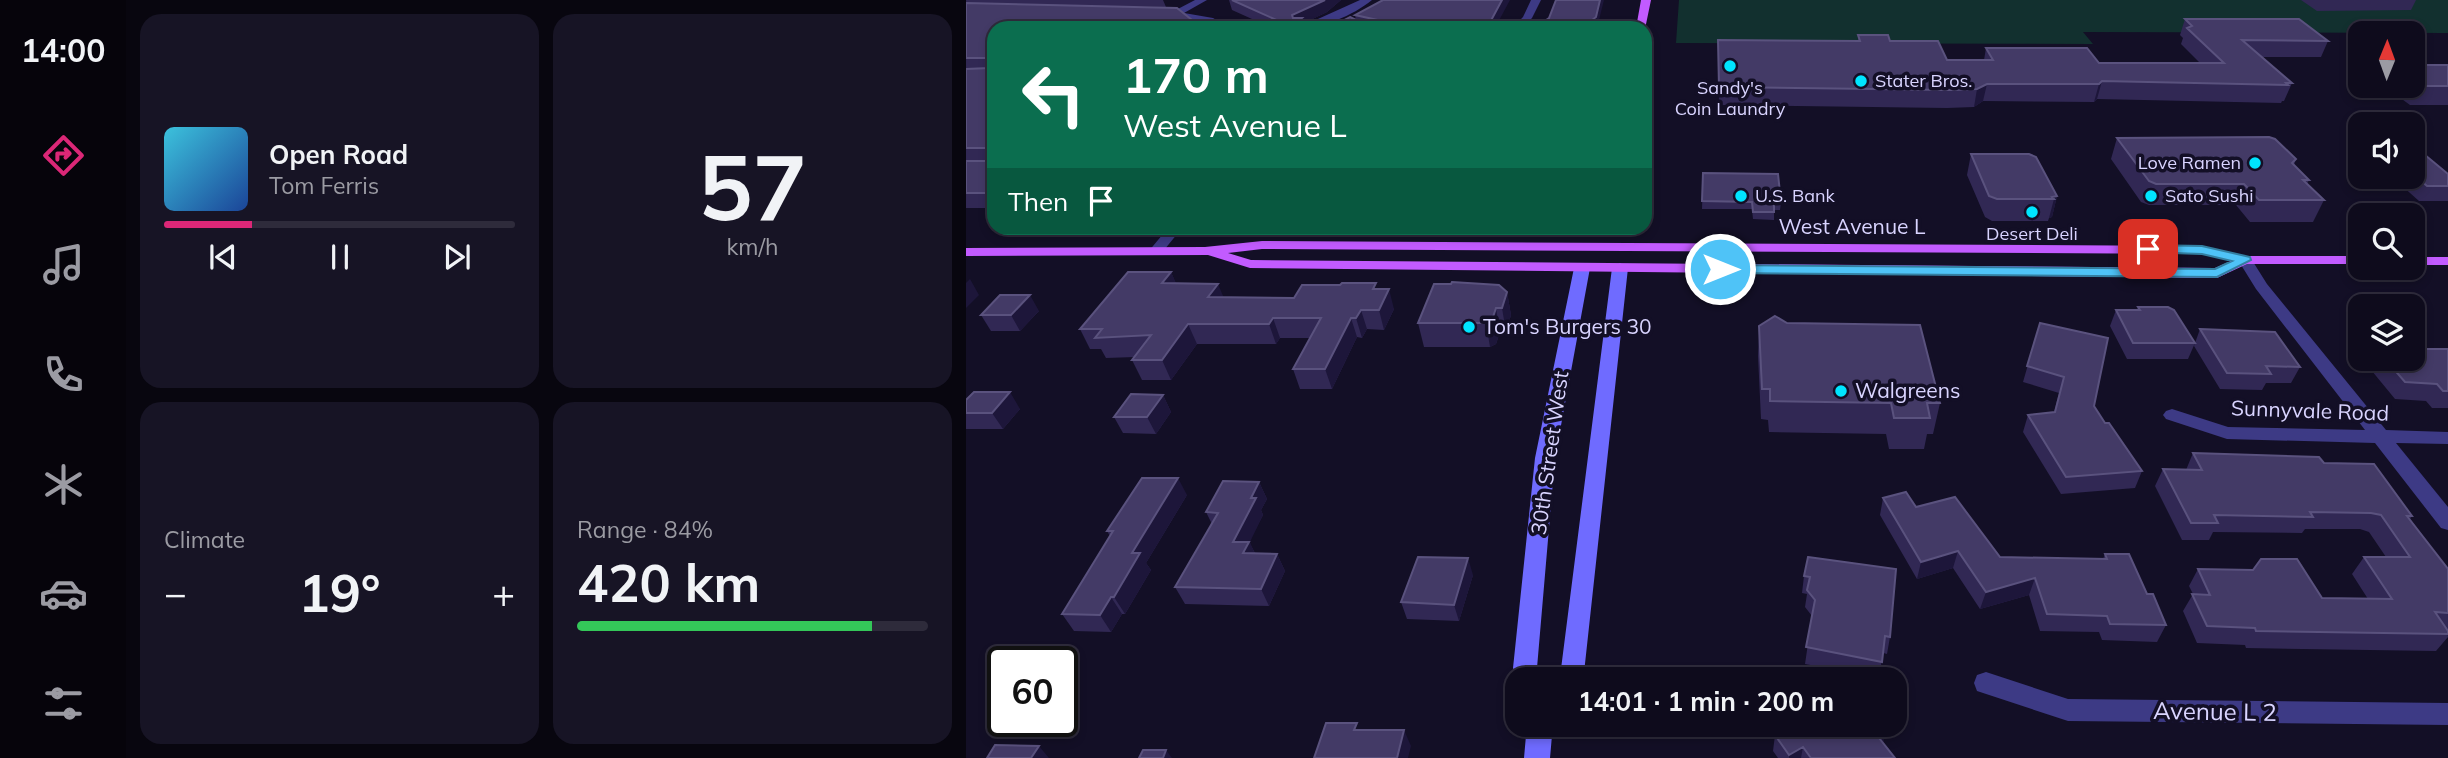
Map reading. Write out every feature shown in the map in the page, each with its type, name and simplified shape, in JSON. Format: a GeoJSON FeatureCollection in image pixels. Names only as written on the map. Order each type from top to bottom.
{"type":"FeatureCollection","features":[{"type":"Feature","properties":{"kind":"main road"},"geometry":{"type":"LineString","coordinates":[[1642,21],[1646,0]]}},
{"type":"Feature","properties":{"kind":"main road","name":"30th Street West"},"geometry":{"type":"LineString","coordinates":[[1525,667],[1545,458],[1589,235]]}},
{"type":"Feature","properties":{"kind":"main road"},"geometry":{"type":"LineString","coordinates":[[1573,667],[1620,268],[1626,235]]}},
{"type":"Feature","properties":{"kind":"main road","name":"West Avenue L"},"geometry":{"type":"LineString","coordinates":[[966,252],[1205,251],[1262,245],[1625,246],[2202,250],[2245,260],[2348,260]]}},
{"type":"Feature","properties":{"kind":"main road","name":"West Avenue L"},"geometry":{"type":"LineString","coordinates":[[1205,251],[1250,264],[1582,268],[2217,273],[2245,260]]}},
{"type":"Feature","properties":{"kind":"main road"},"geometry":{"type":"LineString","coordinates":[[2425,261],[2448,261]]}},
{"type":"Feature","properties":{"kind":"main road"},"geometry":{"type":"LineString","coordinates":[[1537,758],[1539,737]]}},
{"type":"Feature","properties":{"kind":"street"},"geometry":{"type":"LineString","coordinates":[[1177,13],[1202,0]]}},
{"type":"Feature","properties":{"kind":"street"},"geometry":{"type":"LineString","coordinates":[[1324,21],[1367,0]]}},
{"type":"Feature","properties":{"kind":"street"},"geometry":{"type":"LineString","coordinates":[[1524,21],[1536,0]]}},
{"type":"Feature","properties":{"kind":"street"},"geometry":{"type":"LineString","coordinates":[[1149,11],[1177,13],[1212,21]]}},
{"type":"Feature","properties":{"kind":"street"},"geometry":{"type":"LineString","coordinates":[[1156,252],[1169,235]]}},
{"type":"Feature","properties":{"kind":"street"},"geometry":{"type":"LineString","coordinates":[[2245,260],[2261,286],[2448,522]]}},
{"type":"Feature","properties":{"kind":"street","name":"Sunnyvale Road"},"geometry":{"type":"LineString","coordinates":[[2172,415],[2227,433],[2448,438]]}},
{"type":"Feature","properties":{"kind":"street","name":"Avenue L 2"},"geometry":{"type":"LineString","coordinates":[[1986,683],[2068,710],[2448,714]]}},
{"type":"Feature","properties":{"kind":"green space"},"geometry":{"type":"Polygon","coordinates":[[[1679,0],[2448,0],[2448,33],[2426,33],[2426,21],[2348,21],[2348,33],[2083,32],[2093,44],[1676,43],[1679,0]]]}},
{"type":"Feature","properties":{"kind":"building"},"geometry":{"type":"Polygon","coordinates":[[[1232,0],[1325,0],[1292,15],[1293,18],[1302,18],[1299,21],[1279,21],[1232,0]]]}},
{"type":"Feature","properties":{"kind":"building"},"geometry":{"type":"Polygon","coordinates":[[[1383,0],[1502,0],[1491,21],[1382,21],[1355,15],[1383,0]]]}},
{"type":"Feature","properties":{"kind":"building"},"geometry":{"type":"Polygon","coordinates":[[[1556,0],[1600,0],[1596,17],[1591,21],[1545,21],[1549,18],[1556,0]]]}},
{"type":"Feature","properties":{"kind":"building"},"geometry":{"type":"Polygon","coordinates":[[[966,3],[1177,8],[1193,21],[987,21],[987,58],[966,58],[966,3]]]}},
{"type":"Feature","properties":{"kind":"building"},"geometry":{"type":"Polygon","coordinates":[[[1350,17],[1358,21],[1342,21],[1350,17]]]}},
{"type":"Feature","properties":{"kind":"building"},"geometry":{"type":"Polygon","coordinates":[[[2185,19],[2299,19],[2328,41],[2242,40],[2292,83],[2286,83],[2288,85],[2102,81],[2099,84],[1987,84],[1977,89],[1950,90],[1719,87],[1718,40],[1860,41],[1858,35],[1888,35],[1890,41],[1938,41],[1947,60],[1993,60],[1986,48],[2087,48],[2099,63],[2224,63],[2187,28],[2192,26],[2185,19]]]}},
{"type":"Feature","properties":{"kind":"building"},"geometry":{"type":"Polygon","coordinates":[[[2426,65],[2448,65],[2448,86],[2426,86],[2426,65]]]}},
{"type":"Feature","properties":{"kind":"building"},"geometry":{"type":"Polygon","coordinates":[[[987,68],[987,149],[966,148],[966,69],[987,68]]]}},
{"type":"Feature","properties":{"kind":"building"},"geometry":{"type":"Polygon","coordinates":[[[2117,138],[2275,139],[2296,159],[2292,163],[2309,180],[2303,180],[2324,200],[2259,200],[2244,184],[2156,184],[2149,181],[2117,138]]]}},
{"type":"Feature","properties":{"kind":"building"},"geometry":{"type":"Polygon","coordinates":[[[1971,154],[2029,154],[2036,157],[2057,196],[2052,197],[2054,199],[1997,199],[1989,196],[1971,154]]]}},
{"type":"Feature","properties":{"kind":"building"},"geometry":{"type":"Polygon","coordinates":[[[2425,155],[2448,174],[2448,186],[2427,186],[2425,155]]]}},
{"type":"Feature","properties":{"kind":"building"},"geometry":{"type":"Polygon","coordinates":[[[966,161],[987,161],[987,193],[966,193],[966,161]]]}},
{"type":"Feature","properties":{"kind":"building","name":"U.S. Bank"},"geometry":{"type":"Polygon","coordinates":[[[1703,173],[1778,174],[1781,202],[1774,202],[1774,212],[1753,212],[1752,202],[1702,201],[1703,173]]]}},
{"type":"Feature","properties":{"kind":"building"},"geometry":{"type":"Polygon","coordinates":[[[1128,272],[1171,272],[1162,283],[1218,284],[1208,297],[1294,298],[1302,285],[1342,283],[1376,283],[1373,289],[1389,289],[1379,310],[1361,310],[1356,318],[1351,318],[1325,369],[1293,369],[1321,318],[1273,318],[1269,324],[1188,324],[1162,360],[1132,360],[1151,335],[1095,338],[1102,329],[1080,329],[1128,272]]]}},
{"type":"Feature","properties":{"kind":"building"},"geometry":{"type":"Polygon","coordinates":[[[1452,282],[1499,285],[1507,292],[1502,308],[1496,308],[1492,320],[1486,323],[1418,323],[1434,284],[1452,282]]]}},
{"type":"Feature","properties":{"kind":"building"},"geometry":{"type":"Polygon","coordinates":[[[1000,295],[1030,295],[1011,315],[981,315],[1000,295]]]}},
{"type":"Feature","properties":{"kind":"building"},"geometry":{"type":"Polygon","coordinates":[[[2138,307],[2168,307],[2174,310],[2195,343],[2133,343],[2116,310],[2140,310],[2138,307]]]}},
{"type":"Feature","properties":{"kind":"building"},"geometry":{"type":"Polygon","coordinates":[[[1775,316],[1787,323],[1920,325],[1940,403],[1927,403],[1930,418],[1894,418],[1891,403],[1770,401],[1770,389],[1762,389],[1759,326],[1775,316]]]}},
{"type":"Feature","properties":{"kind":"building"},"geometry":{"type":"Polygon","coordinates":[[[2040,323],[2108,338],[2094,406],[2142,471],[2066,477],[2028,415],[2055,412],[2064,377],[2027,366],[2040,323]]]}},
{"type":"Feature","properties":{"kind":"building"},"geometry":{"type":"Polygon","coordinates":[[[2200,329],[2275,332],[2300,367],[2266,366],[2271,374],[2227,373],[2200,329]]]}},
{"type":"Feature","properties":{"kind":"building"},"geometry":{"type":"Polygon","coordinates":[[[2425,349],[2448,349],[2448,391],[2443,391],[2437,384],[2405,382],[2395,371],[2425,371],[2425,349]]]}},
{"type":"Feature","properties":{"kind":"building"},"geometry":{"type":"Polygon","coordinates":[[[974,392],[1010,392],[992,413],[966,413],[966,400],[974,392]]]}},
{"type":"Feature","properties":{"kind":"building"},"geometry":{"type":"Polygon","coordinates":[[[1131,394],[1163,395],[1147,417],[1114,417],[1131,394]]]}},
{"type":"Feature","properties":{"kind":"building"},"geometry":{"type":"Polygon","coordinates":[[[2193,453],[2319,457],[2324,463],[2374,464],[2412,516],[2407,516],[2448,569],[2448,613],[2435,612],[2448,634],[2256,631],[2255,628],[2207,626],[2192,594],[2210,595],[2198,569],[2253,570],[2261,559],[2297,559],[2322,598],[2392,599],[2364,557],[2410,557],[2381,515],[2371,513],[2310,512],[2313,517],[2214,515],[2218,523],[2191,523],[2163,469],[2202,470],[2193,453]]]}},
{"type":"Feature","properties":{"kind":"building"},"geometry":{"type":"Polygon","coordinates":[[[1142,478],[1178,478],[1132,553],[1140,553],[1100,615],[1062,614],[1113,531],[1107,531],[1142,478]]]}},
{"type":"Feature","properties":{"kind":"building"},"geometry":{"type":"Polygon","coordinates":[[[1223,481],[1259,482],[1251,498],[1256,498],[1233,542],[1249,542],[1243,553],[1277,554],[1261,589],[1175,587],[1218,513],[1206,512],[1223,481]]]}},
{"type":"Feature","properties":{"kind":"building"},"geometry":{"type":"Polygon","coordinates":[[[1906,492],[1916,507],[1955,497],[2000,557],[2107,559],[2105,554],[2129,554],[2147,594],[2153,594],[2166,625],[2110,624],[2107,616],[2047,614],[2035,578],[1986,592],[1958,551],[1921,562],[1883,498],[1906,492]]]}},
{"type":"Feature","properties":{"kind":"building"},"geometry":{"type":"Polygon","coordinates":[[[1418,557],[1468,558],[1454,605],[1401,602],[1418,557]]]}},
{"type":"Feature","properties":{"kind":"building"},"geometry":{"type":"Polygon","coordinates":[[[1808,557],[1896,569],[1890,637],[1885,636],[1882,662],[1806,647],[1815,600],[1807,590],[1810,577],[1804,576],[1808,557]]]}},
{"type":"Feature","properties":{"kind":"building"},"geometry":{"type":"Polygon","coordinates":[[[1326,723],[1357,723],[1354,730],[1404,730],[1397,758],[1314,758],[1326,723]]]}},
{"type":"Feature","properties":{"kind":"building"},"geometry":{"type":"Polygon","coordinates":[[[1776,737],[1878,737],[1895,758],[1811,758],[1803,747],[1789,755],[1776,737]]]}},
{"type":"Feature","properties":{"kind":"building"},"geometry":{"type":"Polygon","coordinates":[[[995,745],[1039,746],[1031,758],[987,758],[995,745]]]}},
{"type":"Feature","properties":{"kind":"building"},"geometry":{"type":"Polygon","coordinates":[[[1143,750],[1166,750],[1163,758],[1139,758],[1143,750]]]}},
{"type":"Feature","properties":{"kind":"place","name":"Sandy's Coin Laundry"},"geometry":{"type":"Point","coordinates":[1730,66]}},
{"type":"Feature","properties":{"kind":"place","name":"Stater Bros."},"geometry":{"type":"Point","coordinates":[1861,81]}},
{"type":"Feature","properties":{"kind":"place","name":"Love Ramen"},"geometry":{"type":"Point","coordinates":[2255,163]}},
{"type":"Feature","properties":{"kind":"place","name":"U.S. Bank"},"geometry":{"type":"Point","coordinates":[1741,196]}},
{"type":"Feature","properties":{"kind":"place","name":"Sato Sushi"},"geometry":{"type":"Point","coordinates":[2151,196]}},
{"type":"Feature","properties":{"kind":"place","name":"Desert Deli"},"geometry":{"type":"Point","coordinates":[2032,212]}},
{"type":"Feature","properties":{"kind":"place","name":"Tom's Burgers 30"},"geometry":{"type":"Point","coordinates":[1469,327]}},
{"type":"Feature","properties":{"kind":"place","name":"Walgreens"},"geometry":{"type":"Point","coordinates":[1841,391]}},
{"type":"Feature","properties":{"kind":"route"},"geometry":{"type":"LineString","coordinates":[[1720,269],[2217,273],[2245,260],[2202,250],[2148,249]]}}]}
